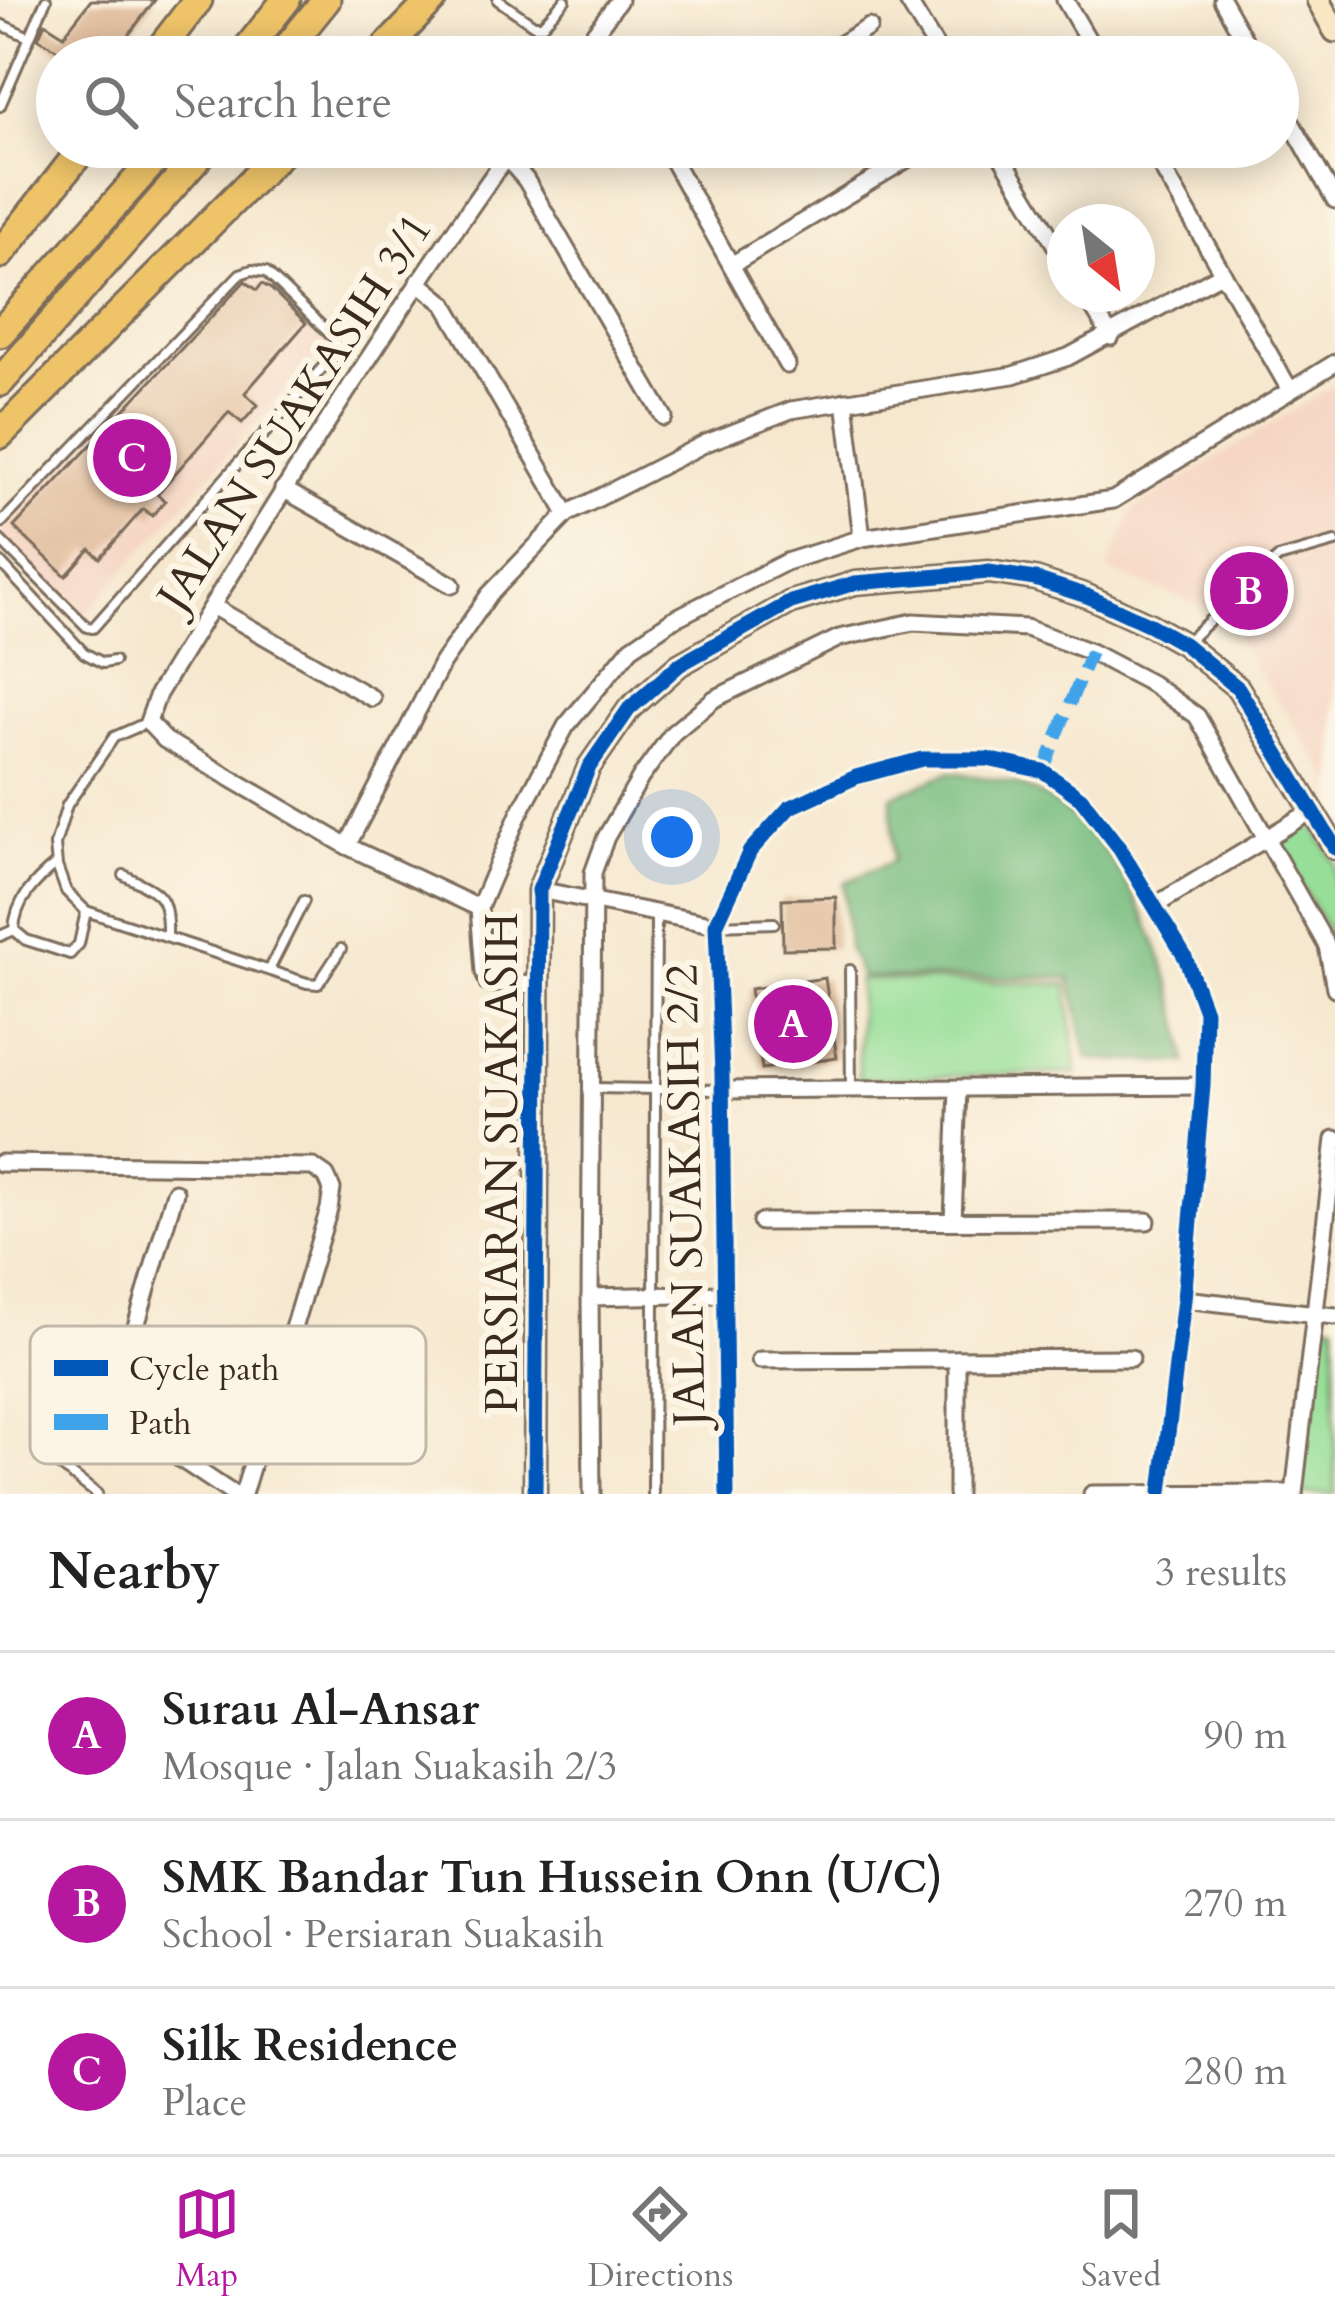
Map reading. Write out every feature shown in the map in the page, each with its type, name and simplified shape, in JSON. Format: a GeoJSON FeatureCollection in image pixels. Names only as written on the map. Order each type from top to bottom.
{"type":"FeatureCollection","features":[{"type":"Feature","properties":{"kind":"highway"},"geometry":{"type":"LineString","coordinates":[[170,36],[198,0]]}},
{"type":"Feature","properties":{"kind":"highway"},"geometry":{"type":"LineString","coordinates":[[258,36],[286,0]]}},
{"type":"Feature","properties":{"kind":"highway"},"geometry":{"type":"LineString","coordinates":[[297,36],[326,0]]}},
{"type":"Feature","properties":{"kind":"highway"},"geometry":{"type":"LineString","coordinates":[[383,36],[412,0]]}},
{"type":"Feature","properties":{"kind":"highway"},"geometry":{"type":"LineString","coordinates":[[397,36],[432,0]]}},
{"type":"Feature","properties":{"kind":"highway"},"geometry":{"type":"LineString","coordinates":[[0,254],[68,168]]}},
{"type":"Feature","properties":{"kind":"highway"},"geometry":{"type":"LineString","coordinates":[[0,333],[147,168]]}},
{"type":"Feature","properties":{"kind":"highway"},"geometry":{"type":"LineString","coordinates":[[0,382],[189,168]]}},
{"type":"Feature","properties":{"kind":"highway"},"geometry":{"type":"LineString","coordinates":[[0,434],[265,168]]}},
{"type":"Feature","properties":{"kind":"street"},"geometry":{"type":"LineString","coordinates":[[593,36],[619,0]]}},
{"type":"Feature","properties":{"kind":"street"},"geometry":{"type":"LineString","coordinates":[[907,0],[929,36]]}},
{"type":"Feature","properties":{"kind":"street"},"geometry":{"type":"LineString","coordinates":[[1065,0],[1086,36]]}},
{"type":"Feature","properties":{"kind":"street"},"geometry":{"type":"LineString","coordinates":[[1222,0],[1242,36]]}},
{"type":"Feature","properties":{"kind":"street"},"geometry":{"type":"LineString","coordinates":[[1318,0],[1335,31]]}},
{"type":"Feature","properties":{"kind":"street"},"geometry":{"type":"LineString","coordinates":[[854,36],[869,27]]}},
{"type":"Feature","properties":{"kind":"street"},"geometry":{"type":"LineString","coordinates":[[596,32],[598,36]]}},
{"type":"Feature","properties":{"kind":"street"},"geometry":{"type":"LineString","coordinates":[[1299,136],[1335,200]]}},
{"type":"Feature","properties":{"kind":"street","name":"JALAN SUAKASIH 3/1"},"geometry":{"type":"LineString","coordinates":[[148,722],[158,694],[283,489],[499,168]]}},
{"type":"Feature","properties":{"kind":"street"},"geometry":{"type":"LineString","coordinates":[[519,168],[664,417]]}},
{"type":"Feature","properties":{"kind":"street"},"geometry":{"type":"LineString","coordinates":[[678,168],[787,365]]}},
{"type":"Feature","properties":{"kind":"street"},"geometry":{"type":"LineString","coordinates":[[733,264],[892,168]]}},
{"type":"Feature","properties":{"kind":"street"},"geometry":{"type":"LineString","coordinates":[[1009,168],[1047,231]]}},
{"type":"Feature","properties":{"kind":"street"},"geometry":{"type":"LineString","coordinates":[[1162,168],[1290,391]]}},
{"type":"Feature","properties":{"kind":"street"},"geometry":{"type":"LineString","coordinates":[[347,846],[442,664],[489,595],[567,514],[706,443],[791,410],[1012,375],[1068,357],[1223,273]]}},
{"type":"Feature","properties":{"kind":"street"},"geometry":{"type":"LineString","coordinates":[[418,282],[445,304],[567,514]]}},
{"type":"Feature","properties":{"kind":"street"},"geometry":{"type":"LineString","coordinates":[[1096,312],[1111,337]]}},
{"type":"Feature","properties":{"kind":"street"},"geometry":{"type":"LineString","coordinates":[[537,985],[488,983],[479,908],[519,814],[566,726],[632,648],[672,620],[786,562],[862,538],[1113,500],[1335,363]]}},
{"type":"Feature","properties":{"kind":"street"},"geometry":{"type":"LineString","coordinates":[[845,401],[862,538]]}},
{"type":"Feature","properties":{"kind":"street"},"geometry":{"type":"LineString","coordinates":[[283,489],[452,584]]}},
{"type":"Feature","properties":{"kind":"street","name":"PERSIARAN SUAKASIH"},"geometry":{"type":"LineString","coordinates":[[536,1494],[539,890],[589,767],[629,709],[679,665],[791,602],[855,583],[989,572],[1035,578],[1087,596],[1184,644],[1238,688],[1335,848]]}},
{"type":"Feature","properties":{"kind":"street"},"geometry":{"type":"LineString","coordinates":[[212,606],[372,698]]}},
{"type":"Feature","properties":{"kind":"street"},"geometry":{"type":"LineString","coordinates":[[592,1494],[593,873],[606,837],[629,797],[674,733],[700,710],[733,688],[823,644],[914,622],[1026,628],[1091,652],[1152,684],[1197,716],[1327,946],[1335,988]]}},
{"type":"Feature","properties":{"kind":"street"},"geometry":{"type":"LineString","coordinates":[[148,722],[166,740],[347,846],[479,908]]}},
{"type":"Feature","properties":{"kind":"street","name":"JALAN SUAKASIH 2/2"},"geometry":{"type":"LineString","coordinates":[[727,1494],[716,925],[750,851],[789,808],[856,777],[922,759],[987,759],[1043,771],[1081,798],[1118,846],[1185,957],[1205,1011],[1184,1299],[1161,1492]]}},
{"type":"Feature","properties":{"kind":"street"},"geometry":{"type":"LineString","coordinates":[[1154,906],[1313,810]]}},
{"type":"Feature","properties":{"kind":"street"},"geometry":{"type":"LineString","coordinates":[[539,890],[716,925]]}},
{"type":"Feature","properties":{"kind":"street"},"geometry":{"type":"LineString","coordinates":[[722,1090],[1203,1086]]}},
{"type":"Feature","properties":{"kind":"street"},"geometry":{"type":"LineString","coordinates":[[953,1221],[958,1089]]}},
{"type":"Feature","properties":{"kind":"street"},"geometry":{"type":"LineString","coordinates":[[1092,1494],[1294,1493],[1335,1139]]}},
{"type":"Feature","properties":{"kind":"street"},"geometry":{"type":"LineString","coordinates":[[0,1163],[313,1167],[326,1175],[332,1189],[294,1326]]}},
{"type":"Feature","properties":{"kind":"street"},"geometry":{"type":"LineString","coordinates":[[136,1326],[175,1192]]}},
{"type":"Feature","properties":{"kind":"street"},"geometry":{"type":"LineString","coordinates":[[761,1222],[1147,1221]]}},
{"type":"Feature","properties":{"kind":"street"},"geometry":{"type":"LineString","coordinates":[[590,1298],[724,1294]]}},
{"type":"Feature","properties":{"kind":"street"},"geometry":{"type":"LineString","coordinates":[[1184,1299],[1335,1316]]}},
{"type":"Feature","properties":{"kind":"street"},"geometry":{"type":"LineString","coordinates":[[760,1360],[1131,1358]]}},
{"type":"Feature","properties":{"kind":"street"},"geometry":{"type":"LineString","coordinates":[[957,1359],[957,1494]]}},
{"type":"Feature","properties":{"kind":"street"},"geometry":{"type":"LineString","coordinates":[[188,1464],[233,1494]]}},
{"type":"Feature","properties":{"kind":"street"},"geometry":{"type":"LineString","coordinates":[[243,1494],[252,1464]]}},
{"type":"Feature","properties":{"kind":"lane"},"geometry":{"type":"LineString","coordinates":[[0,106],[46,0]]}},
{"type":"Feature","properties":{"kind":"lane"},"geometry":{"type":"LineString","coordinates":[[498,0],[542,26],[565,0]]}},
{"type":"Feature","properties":{"kind":"lane"},"geometry":{"type":"LineString","coordinates":[[0,24],[29,38]]}},
{"type":"Feature","properties":{"kind":"lane"},"geometry":{"type":"LineString","coordinates":[[0,524],[240,274],[266,272],[334,338],[338,350],[93,628],[0,540]]}},
{"type":"Feature","properties":{"kind":"lane"},"geometry":{"type":"LineString","coordinates":[[1184,644],[1278,558],[1335,542]]}},
{"type":"Feature","properties":{"kind":"lane"},"geometry":{"type":"LineString","coordinates":[[0,562],[84,653],[103,664],[114,661]]}},
{"type":"Feature","properties":{"kind":"lane"},"geometry":{"type":"LineString","coordinates":[[148,722],[114,737],[67,805],[55,845],[66,891],[86,911],[317,984],[341,949]]}},
{"type":"Feature","properties":{"kind":"lane"},"geometry":{"type":"LineString","coordinates":[[14,930],[15,913],[37,880],[58,863]]}},
{"type":"Feature","properties":{"kind":"lane"},"geometry":{"type":"LineString","coordinates":[[124,875],[163,898],[168,908],[167,937]]}},
{"type":"Feature","properties":{"kind":"lane"},"geometry":{"type":"LineString","coordinates":[[270,968],[304,901]]}},
{"type":"Feature","properties":{"kind":"lane"},"geometry":{"type":"LineString","coordinates":[[14,930],[26,940],[70,954],[79,944],[86,911]]}},
{"type":"Feature","properties":{"kind":"lane"},"geometry":{"type":"LineString","coordinates":[[652,1494],[656,914]]}},
{"type":"Feature","properties":{"kind":"lane"},"geometry":{"type":"LineString","coordinates":[[716,925],[774,923]]}},
{"type":"Feature","properties":{"kind":"lane"},"geometry":{"type":"LineString","coordinates":[[0,936],[14,930]]}},
{"type":"Feature","properties":{"kind":"lane"},"geometry":{"type":"LineString","coordinates":[[850,970],[851,1088]]}},
{"type":"Feature","properties":{"kind":"lane"},"geometry":{"type":"LineString","coordinates":[[590,1088],[722,1090]]}},
{"type":"Feature","properties":{"kind":"lane"},"geometry":{"type":"LineString","coordinates":[[58,1464],[97,1494]]}},
{"type":"Feature","properties":{"kind":"shaded area"},"geometry":{"type":"Polygon","coordinates":[[[264,274],[331,340],[82,618],[0,530],[243,277],[264,274]]]}},
{"type":"Feature","properties":{"kind":"shaded area"},"geometry":{"type":"Polygon","coordinates":[[[1335,384],[1335,786],[1218,611],[1107,571],[1133,510],[1335,384]]]}},
{"type":"Feature","properties":{"kind":"green space"},"geometry":{"type":"Polygon","coordinates":[[[951,772],[1015,784],[1052,801],[1084,827],[1112,861],[1155,941],[1181,1024],[1187,1063],[1088,1059],[1070,978],[861,977],[848,948],[844,883],[893,861],[892,796],[951,772]]]}},
{"type":"Feature","properties":{"kind":"green space"},"geometry":{"type":"Polygon","coordinates":[[[1311,821],[1335,864],[1335,943],[1276,841],[1311,821]]]}},
{"type":"Feature","properties":{"kind":"green space"},"geometry":{"type":"Polygon","coordinates":[[[859,979],[1067,984],[1077,1073],[859,1079],[859,979]]]}},
{"type":"Feature","properties":{"kind":"green space"},"geometry":{"type":"Polygon","coordinates":[[[1321,1321],[1335,1323],[1335,1494],[1299,1494],[1321,1321]]]}},
{"type":"Feature","properties":{"kind":"building"},"geometry":{"type":"Polygon","coordinates":[[[91,0],[155,0],[128,36],[39,36],[45,23],[64,35],[91,0]]]}},
{"type":"Feature","properties":{"kind":"building"},"geometry":{"type":"Polygon","coordinates":[[[245,281],[257,290],[262,284],[271,289],[306,323],[245,393],[258,405],[242,423],[229,412],[157,494],[165,501],[152,516],[143,509],[100,558],[90,549],[66,576],[14,527],[245,281]]]}},
{"type":"Feature","properties":{"kind":"building"},"geometry":{"type":"Polygon","coordinates":[[[836,897],[836,948],[783,949],[782,899],[836,897]]]}},
{"type":"Feature","properties":{"kind":"building"},"geometry":{"type":"Polygon","coordinates":[[[825,978],[837,1058],[762,1069],[750,989],[825,978]]]}},
{"type":"Feature","properties":{"kind":"marked path"},"geometry":{"type":"LineString","coordinates":[[1043,771],[1091,652]]}},
{"type":"Feature","properties":{"kind":"cycle path"},"geometry":{"type":"LineString","coordinates":[[535,1494],[539,890],[589,767],[629,709],[679,665],[791,602],[855,583],[989,572],[1035,579],[1150,625],[1184,644],[1238,688],[1335,848]]}},
{"type":"Feature","properties":{"kind":"cycle path"},"geometry":{"type":"LineString","coordinates":[[727,1494],[716,925],[750,851],[789,808],[856,777],[922,759],[987,759],[1043,771],[1081,798],[1118,846],[1185,957],[1205,1011],[1184,1299],[1161,1492]]}},
{"type":"Feature","properties":{"kind":"place","name":"Silk Residence"},"geometry":{"type":"Point","coordinates":[132,458]}},
{"type":"Feature","properties":{"kind":"place","name":"SMK Bandar Tun Hussein Onn (U/C)"},"geometry":{"type":"Point","coordinates":[1249,591]}},
{"type":"Feature","properties":{"kind":"place","name":"Surau Al-Ansar"},"geometry":{"type":"Point","coordinates":[793,1024]}}]}
